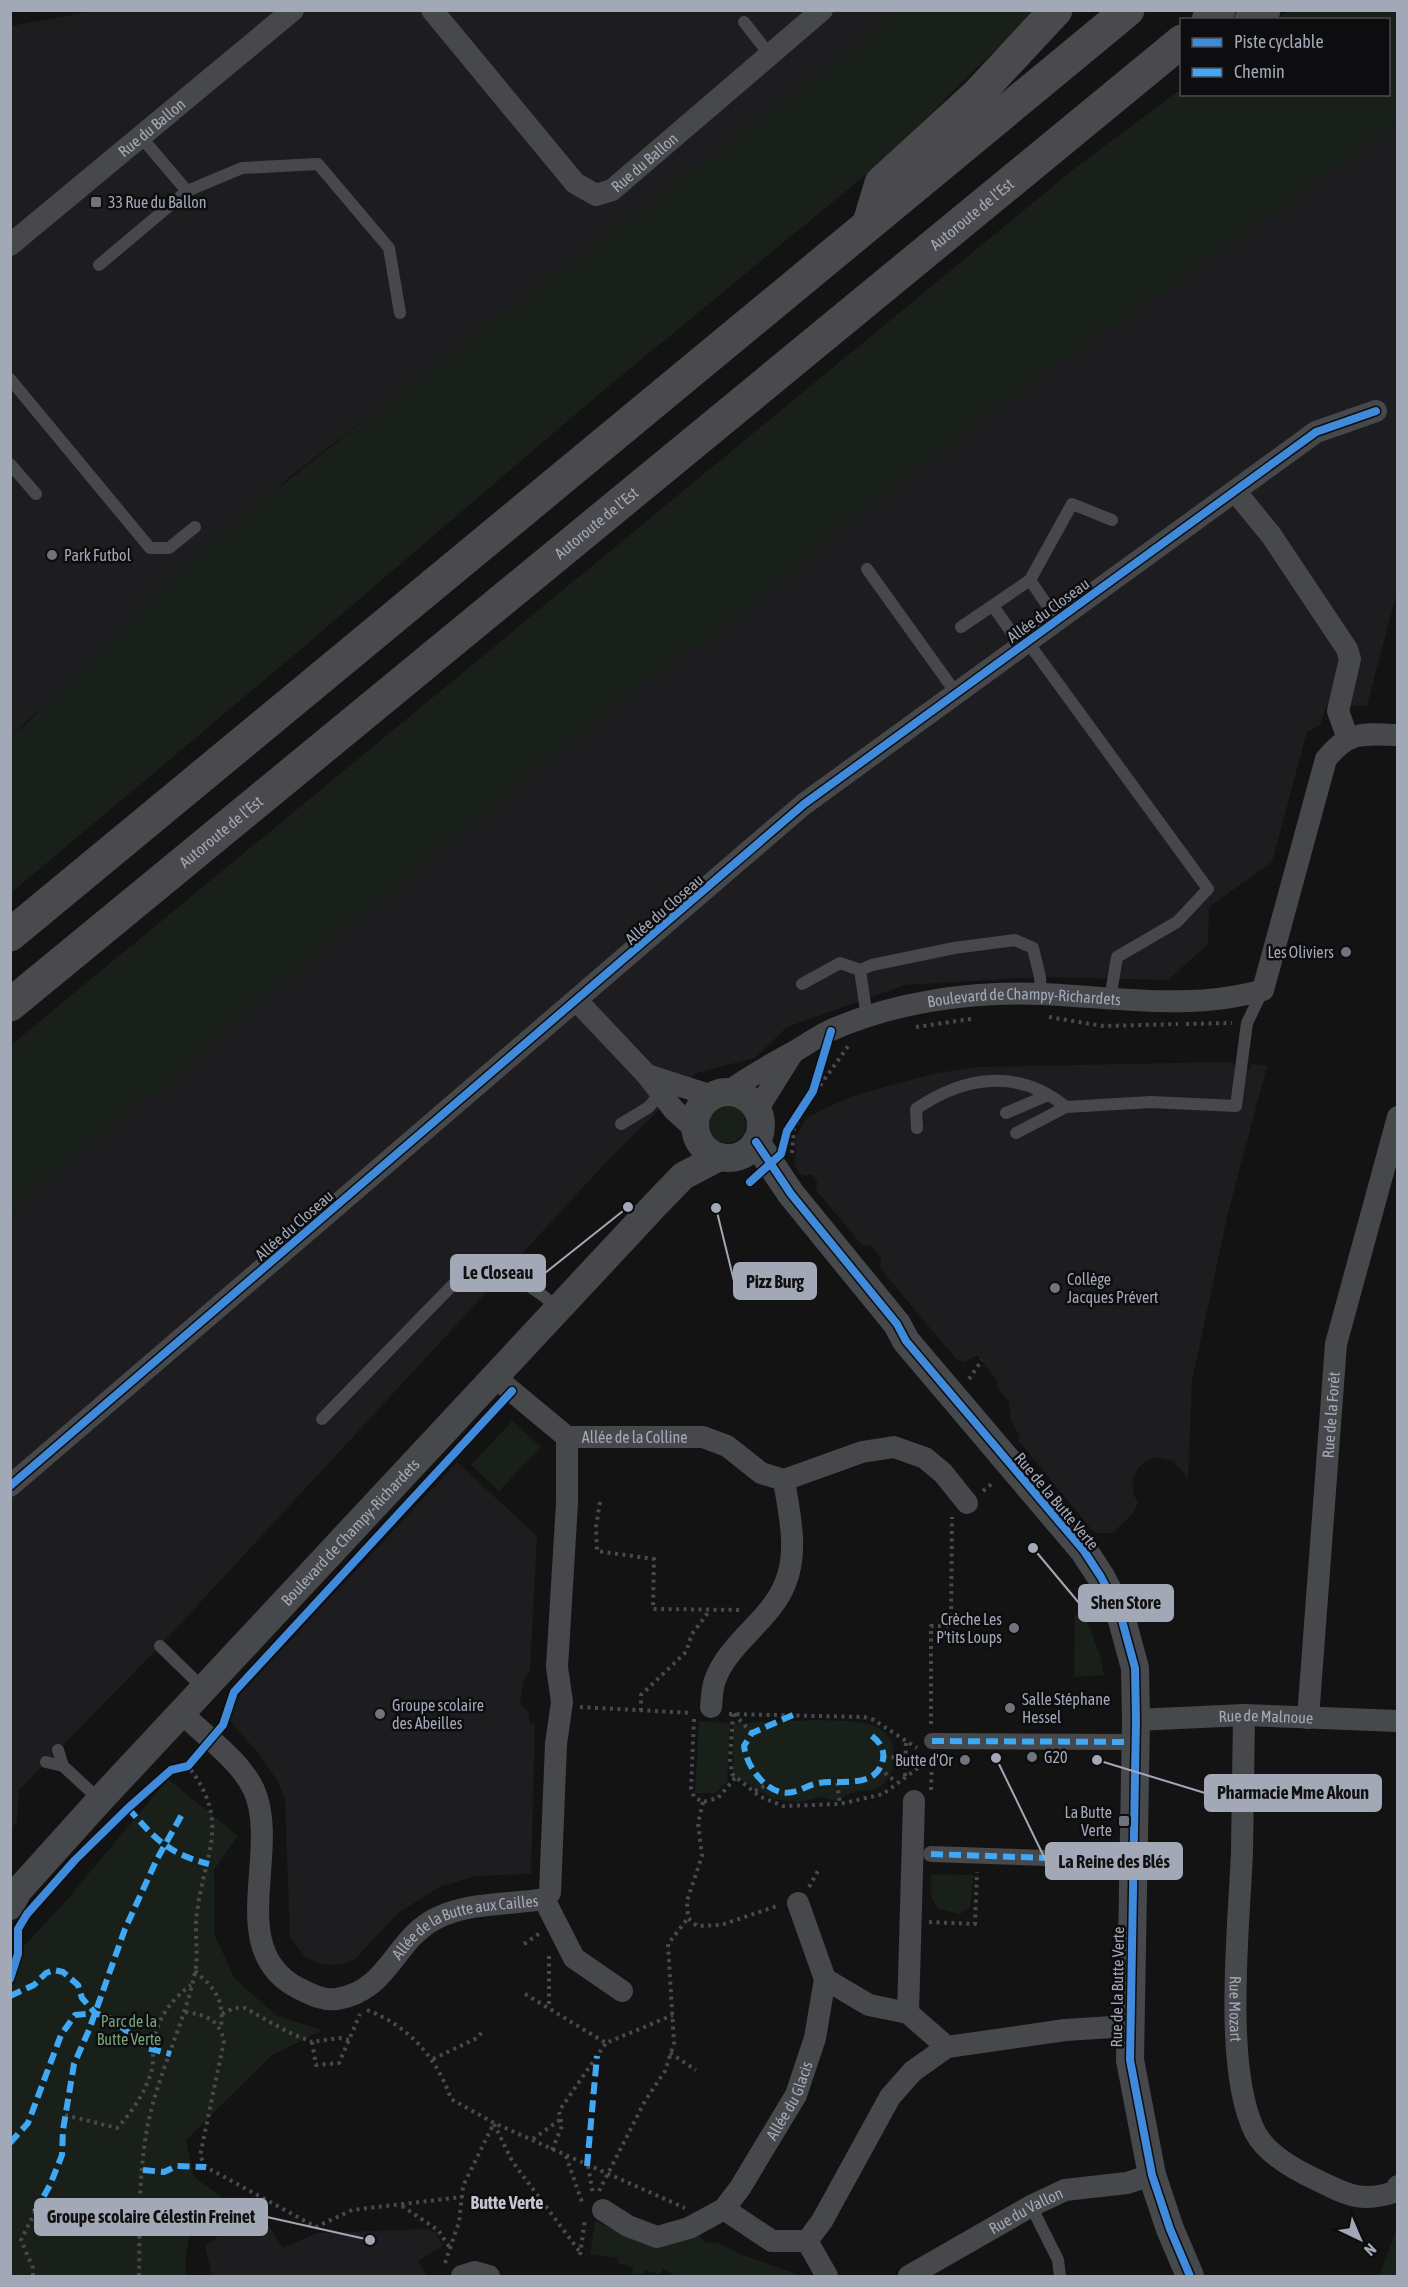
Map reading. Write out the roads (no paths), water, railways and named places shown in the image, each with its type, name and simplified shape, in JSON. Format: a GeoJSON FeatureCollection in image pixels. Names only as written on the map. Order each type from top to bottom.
{"type":"FeatureCollection","features":[{"type":"Feature","properties":{"kind":"highway"},"geometry":{"type":"LineString","coordinates":[[869,223],[881,183],[977,95],[1056,10]]}},
{"type":"Feature","properties":{"kind":"highway"},"geometry":{"type":"LineString","coordinates":[[10,935],[1128,10]]}},
{"type":"Feature","properties":{"kind":"highway","name":"Autoroute de l’Est"},"geometry":{"type":"LineString","coordinates":[[10,1005],[1180,43]]}},
{"type":"Feature","properties":{"kind":"highway"},"geometry":{"type":"LineString","coordinates":[[916,261],[961,246],[1180,71]]}},
{"type":"Feature","properties":{"kind":"street","name":"Rue du Ballon"},"geometry":{"type":"LineString","coordinates":[[10,245],[293,10]]}},
{"type":"Feature","properties":{"kind":"street","name":"Rue du Ballon"},"geometry":{"type":"LineString","coordinates":[[432,10],[575,183],[596,195],[612,190],[822,10]]}},
{"type":"Feature","properties":{"kind":"street","name":"Allée du Closeau"},"geometry":{"type":"LineString","coordinates":[[10,1486],[804,804],[1316,432],[1376,411]]}},
{"type":"Feature","properties":{"kind":"street"},"geometry":{"type":"LineString","coordinates":[[1235,491],[1271,535],[1347,649],[1350,659],[1338,711],[1348,739]]}},
{"type":"Feature","properties":{"kind":"street"},"geometry":{"type":"LineString","coordinates":[[1263,990],[1326,759],[1336,746],[1356,734],[1398,735]]}},
{"type":"Feature","properties":{"kind":"street","name":"Boulevard de Champy-Richardets"},"geometry":{"type":"LineString","coordinates":[[13,1898],[100,1800],[183,1714],[683,1176],[739,1149],[699,1108],[831,1030],[937,1000],[1041,1005],[1110,999],[1209,1000],[1240,997],[1263,990]]}},
{"type":"Feature","properties":{"kind":"street"},"geometry":{"type":"LineString","coordinates":[[577,1001],[647,1075],[660,1094],[739,1149],[760,1120],[757,1110],[745,1097],[720,1094],[647,1075]]}},
{"type":"Feature","properties":{"kind":"street","name":"Boulevard de Champy-Richardets"},"geometry":{"type":"LineString","coordinates":[[757,1110],[793,1053]]}},
{"type":"Feature","properties":{"kind":"street","name":"Rue de la Forêt"},"geometry":{"type":"LineString","coordinates":[[1308,1718],[1336,1344],[1398,1117]]}},
{"type":"Feature","properties":{"kind":"street","name":"Rue de la Butte Verte"},"geometry":{"type":"LineString","coordinates":[[739,1149],[791,1194],[897,1324],[919,1344],[1023,1470],[1031,1487],[1084,1551],[1120,1613],[1135,1668],[1136,1731],[1130,2060],[1152,2175],[1170,2229],[1190,2277]]}},
{"type":"Feature","properties":{"kind":"street","name":"Allée de la Colline"},"geometry":{"type":"LineString","coordinates":[[496,1378],[567,1437],[703,1437],[727,1446],[761,1473],[784,1480]]}},
{"type":"Feature","properties":{"kind":"street","name":"Allée de la Butte aux Cailles"},"geometry":{"type":"LineString","coordinates":[[183,1714],[247,1779],[259,1808],[261,1846],[259,1929],[262,1947],[285,1980],[310,1995],[337,1998],[371,1986],[410,1938],[436,1918],[468,1908],[544,1899],[550,1893],[556,1744],[562,1702],[557,1667],[567,1503],[567,1437]]}},
{"type":"Feature","properties":{"kind":"street"},"geometry":{"type":"LineString","coordinates":[[718,1710],[714,1681],[726,1657],[768,1610],[785,1585],[791,1559],[792,1532],[784,1480],[862,1452],[894,1447],[925,1458],[943,1473],[968,1503]]}},
{"type":"Feature","properties":{"kind":"street","name":"Rue de Malnoue"},"geometry":{"type":"LineString","coordinates":[[1136,1731],[1244,1715],[1398,1721]]}},
{"type":"Feature","properties":{"kind":"street","name":"Rue Mozart"},"geometry":{"type":"LineString","coordinates":[[1244,1715],[1237,2038],[1245,2103],[1256,2134],[1278,2157],[1301,2173],[1360,2199],[1379,2198],[1397,2192],[1398,2186]]}},
{"type":"Feature","properties":{"kind":"street"},"geometry":{"type":"LineString","coordinates":[[932,1741],[1136,1731]]}},
{"type":"Feature","properties":{"kind":"street"},"geometry":{"type":"LineString","coordinates":[[908,2013],[914,1801]]}},
{"type":"Feature","properties":{"kind":"street"},"geometry":{"type":"LineString","coordinates":[[931,1854],[1133,1860]]}},
{"type":"Feature","properties":{"kind":"street"},"geometry":{"type":"LineString","coordinates":[[544,1899],[574,1958],[622,1991]]}},
{"type":"Feature","properties":{"kind":"street"},"geometry":{"type":"LineString","coordinates":[[798,1903],[825,1979],[869,2005],[908,2013],[946,2047]]}},
{"type":"Feature","properties":{"kind":"street","name":"Allée du Glacis"},"geometry":{"type":"LineString","coordinates":[[716,2214],[796,2095],[814,2038],[825,1979]]}},
{"type":"Feature","properties":{"kind":"street"},"geometry":{"type":"LineString","coordinates":[[807,2241],[822,2221],[890,2097],[914,2071],[946,2047],[1065,2030],[1129,2026]]}},
{"type":"Feature","properties":{"kind":"street","name":"Rue du Vallon"},"geometry":{"type":"LineString","coordinates":[[909,2277],[1031,2206],[1065,2190],[1127,2183],[1152,2175]]}},
{"type":"Feature","properties":{"kind":"street"},"geometry":{"type":"LineString","coordinates":[[594,2210],[657,2237],[689,2228],[716,2214],[772,2241],[807,2241]]}},
{"type":"Feature","properties":{"kind":"street"},"geometry":{"type":"LineString","coordinates":[[807,2241],[827,2277]]}},
{"type":"Feature","properties":{"kind":"street"},"geometry":{"type":"LineString","coordinates":[[462,2277],[475,2272],[489,2277]]}},
{"type":"Feature","properties":{"kind":"lane"},"geometry":{"type":"LineString","coordinates":[[744,22],[769,54]]}},
{"type":"Feature","properties":{"kind":"lane"},"geometry":{"type":"LineString","coordinates":[[141,137],[187,191]]}},
{"type":"Feature","properties":{"kind":"lane"},"geometry":{"type":"LineString","coordinates":[[99,265],[187,191],[242,168],[318,164],[389,248],[400,313]]}},
{"type":"Feature","properties":{"kind":"lane"},"geometry":{"type":"LineString","coordinates":[[10,380],[150,548],[169,548],[195,527]]}},
{"type":"Feature","properties":{"kind":"lane"},"geometry":{"type":"LineString","coordinates":[[10,464],[36,494]]}},
{"type":"Feature","properties":{"kind":"lane"},"geometry":{"type":"LineString","coordinates":[[961,627],[1030,580],[1072,504],[1112,520]]}},
{"type":"Feature","properties":{"kind":"lane"},"geometry":{"type":"LineString","coordinates":[[867,569],[956,693]]}},
{"type":"Feature","properties":{"kind":"lane"},"geometry":{"type":"LineString","coordinates":[[1030,580],[1057,620]]}},
{"type":"Feature","properties":{"kind":"lane"},"geometry":{"type":"LineString","coordinates":[[993,606],[1208,889],[1178,922],[1117,957],[1110,999]]}},
{"type":"Feature","properties":{"kind":"lane"},"geometry":{"type":"LineString","coordinates":[[802,984],[840,963],[860,970],[872,965],[954,948],[1015,940],[1033,948],[1040,977],[1041,1005]]}},
{"type":"Feature","properties":{"kind":"lane"},"geometry":{"type":"LineString","coordinates":[[860,970],[867,1018]]}},
{"type":"Feature","properties":{"kind":"lane"},"geometry":{"type":"LineString","coordinates":[[1016,1133],[1066,1107],[1151,1102],[1236,1106],[1247,1023],[1263,990]]}},
{"type":"Feature","properties":{"kind":"lane"},"geometry":{"type":"LineString","coordinates":[[917,1128],[916,1109],[935,1096],[973,1081],[1013,1082],[1048,1095],[1066,1107]]}},
{"type":"Feature","properties":{"kind":"lane"},"geometry":{"type":"LineString","coordinates":[[621,1124],[649,1107],[660,1094]]}},
{"type":"Feature","properties":{"kind":"lane"},"geometry":{"type":"LineString","coordinates":[[1006,1113],[1048,1095]]}},
{"type":"Feature","properties":{"kind":"lane"},"geometry":{"type":"LineString","coordinates":[[322,1419],[475,1262],[505,1272],[531,1286],[560,1310]]}},
{"type":"Feature","properties":{"kind":"lane"},"geometry":{"type":"LineString","coordinates":[[160,1646],[205,1690]]}},
{"type":"Feature","properties":{"kind":"lane"},"geometry":{"type":"LineString","coordinates":[[58,1750],[63,1766]]}},
{"type":"Feature","properties":{"kind":"lane"},"geometry":{"type":"LineString","coordinates":[[46,1762],[63,1766],[100,1800]]}},
{"type":"Feature","properties":{"kind":"lane"},"geometry":{"type":"LineString","coordinates":[[1031,2206],[1058,2260],[1060,2277]]}},
{"type":"Feature","properties":{"kind":"place","name":"33 Rue du Ballon"},"geometry":{"type":"Point","coordinates":[96,202]}},
{"type":"Feature","properties":{"kind":"place","name":"Park Futbol"},"geometry":{"type":"Point","coordinates":[52,555]}},
{"type":"Feature","properties":{"kind":"place","name":"Les Oliviers"},"geometry":{"type":"Point","coordinates":[1346,952]}},
{"type":"Feature","properties":{"kind":"place","name":"Le Closeau"},"geometry":{"type":"Point","coordinates":[628,1207]}},
{"type":"Feature","properties":{"kind":"place","name":"Pizz Burg"},"geometry":{"type":"Point","coordinates":[716,1208]}},
{"type":"Feature","properties":{"kind":"place","name":"Collège Jacques Prévert"},"geometry":{"type":"Point","coordinates":[1055,1288]}},
{"type":"Feature","properties":{"kind":"place","name":"Shen Store"},"geometry":{"type":"Point","coordinates":[1033,1548]}},
{"type":"Feature","properties":{"kind":"place","name":"Crèche Les P'tits Loups"},"geometry":{"type":"Point","coordinates":[1014,1628]}},
{"type":"Feature","properties":{"kind":"place","name":"Salle Stéphane Hessel"},"geometry":{"type":"Point","coordinates":[1010,1708]}},
{"type":"Feature","properties":{"kind":"place","name":"Groupe scolaire des Abeilles"},"geometry":{"type":"Point","coordinates":[380,1714]}},
{"type":"Feature","properties":{"kind":"place","name":"G20"},"geometry":{"type":"Point","coordinates":[1032,1757]}},
{"type":"Feature","properties":{"kind":"place","name":"La Reine des Blés"},"geometry":{"type":"Point","coordinates":[996,1758]}},
{"type":"Feature","properties":{"kind":"place","name":"Butte d'Or"},"geometry":{"type":"Point","coordinates":[965,1760]}},
{"type":"Feature","properties":{"kind":"place","name":"Pharmacie Mme Akoun"},"geometry":{"type":"Point","coordinates":[1097,1760]}},
{"type":"Feature","properties":{"kind":"place","name":"La Butte Verte"},"geometry":{"type":"Point","coordinates":[1124,1821]}},
{"type":"Feature","properties":{"kind":"place","name":"Groupe scolaire Célestin Freinet"},"geometry":{"type":"Point","coordinates":[370,2240]}},
{"type":"Feature","properties":{"kind":"district","name":"Butte Verte"},"geometry":{"type":"Point","coordinates":[507,2202]}},
{"type":"Feature","properties":{"kind":"park label","name":"Parc de la Butte Verte"},"geometry":{"type":"Point","coordinates":[129,2030]}}]}
